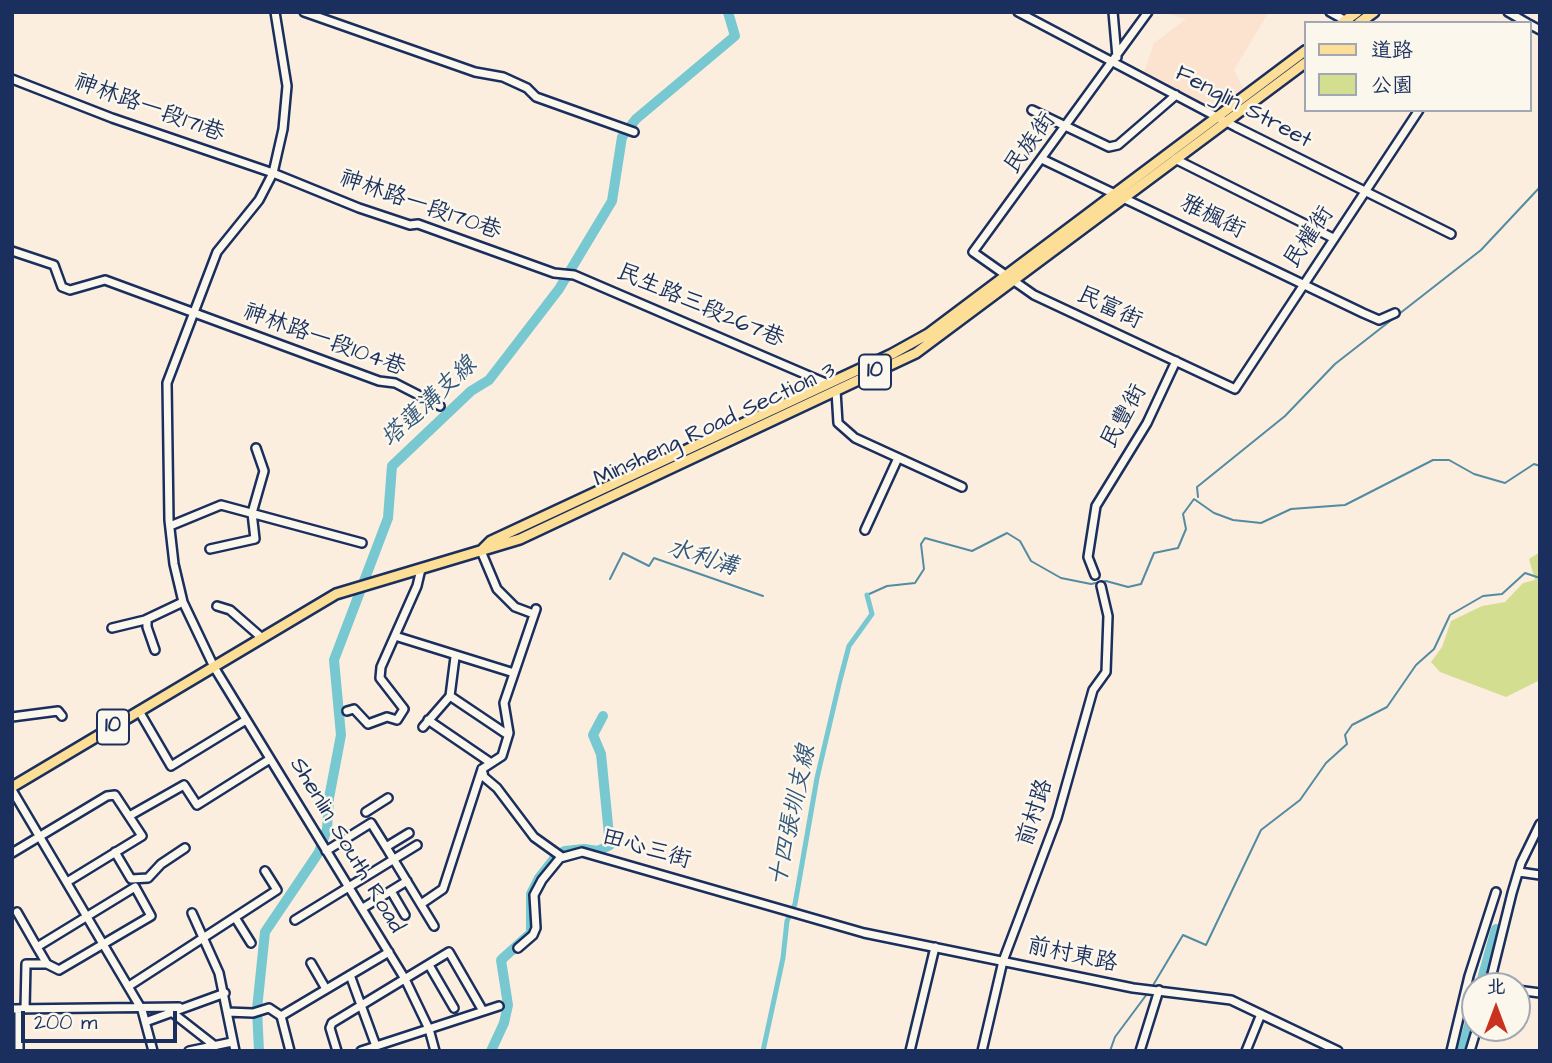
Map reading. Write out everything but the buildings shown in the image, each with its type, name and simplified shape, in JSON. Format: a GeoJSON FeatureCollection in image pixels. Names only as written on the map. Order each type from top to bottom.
{"type":"FeatureCollection","features":[{"type":"Feature","properties":{"kind":"main road","name":"10"},"geometry":{"type":"LineString","coordinates":[[1223,119],[1304,52]]}},
{"type":"Feature","properties":{"kind":"main road","name":"10"},"geometry":{"type":"LineString","coordinates":[[1223,119],[1304,64]]}},
{"type":"Feature","properties":{"kind":"main road","name":"Minsheng Road Section 3"},"geometry":{"type":"LineString","coordinates":[[1121,195],[1175,159],[1223,119]]}},
{"type":"Feature","properties":{"kind":"main road","name":"Minsheng Road Section 3"},"geometry":{"type":"LineString","coordinates":[[262,638],[337,594],[481,551],[491,541],[832,387],[928,334],[1010,279],[1223,119]]}},
{"type":"Feature","properties":{"kind":"main road","name":"10"},"geometry":{"type":"LineString","coordinates":[[12,789],[262,638]]}},
{"type":"Feature","properties":{"kind":"street","name":"Shenlin South Road"},"geometry":{"type":"LineString","coordinates":[[275,12],[287,86],[283,129],[273,173],[259,200],[217,253],[167,383],[170,526],[174,564],[183,602],[214,667],[405,979],[429,1029],[435,1051]]}},
{"type":"Feature","properties":{"kind":"street"},"geometry":{"type":"LineString","coordinates":[[304,12],[475,72],[503,78],[527,88],[536,97],[634,132]]}},
{"type":"Feature","properties":{"kind":"street","name":"Fenglin Street"},"geometry":{"type":"LineString","coordinates":[[1018,12],[1115,59],[1176,95],[1451,234]]}},
{"type":"Feature","properties":{"kind":"street"},"geometry":{"type":"LineString","coordinates":[[1113,12],[1115,59]]}},
{"type":"Feature","properties":{"kind":"street","name":"民族街"},"geometry":{"type":"LineString","coordinates":[[973,252],[1044,160],[1148,12]]}},
{"type":"Feature","properties":{"kind":"street","name":"神林路一段171巷"},"geometry":{"type":"LineString","coordinates":[[12,79],[112,118],[273,173]]}},
{"type":"Feature","properties":{"kind":"street"},"geometry":{"type":"LineString","coordinates":[[1032,110],[1109,147],[1118,145],[1176,95]]}},
{"type":"Feature","properties":{"kind":"street","name":"民權街"},"geometry":{"type":"LineString","coordinates":[[1235,389],[1418,112]]}},
{"type":"Feature","properties":{"kind":"street"},"geometry":{"type":"LineString","coordinates":[[1175,159],[1333,239]]}},
{"type":"Feature","properties":{"kind":"street","name":"雅楓街"},"geometry":{"type":"LineString","coordinates":[[1044,160],[1379,320],[1395,313]]}},
{"type":"Feature","properties":{"kind":"street","name":"神林路一段170巷"},"geometry":{"type":"LineString","coordinates":[[273,173],[359,208],[411,225],[418,224],[554,273]]}},
{"type":"Feature","properties":{"kind":"street","name":"神林路一段104巷"},"geometry":{"type":"LineString","coordinates":[[12,251],[54,265],[62,286],[70,290],[105,280],[379,381],[395,383],[440,407]]}},
{"type":"Feature","properties":{"kind":"street","name":"民富街"},"geometry":{"type":"LineString","coordinates":[[973,252],[1034,295],[1235,389]]}},
{"type":"Feature","properties":{"kind":"street","name":"民生路三段267巷"},"geometry":{"type":"LineString","coordinates":[[554,273],[574,275],[832,387]]}},
{"type":"Feature","properties":{"kind":"street","name":"民豐街"},"geometry":{"type":"LineString","coordinates":[[1095,575],[1087,557],[1096,506],[1147,423],[1176,361]]}},
{"type":"Feature","properties":{"kind":"street"},"geometry":{"type":"LineString","coordinates":[[832,387],[838,423],[855,438],[962,487]]}},
{"type":"Feature","properties":{"kind":"street"},"geometry":{"type":"LineString","coordinates":[[209,550],[255,539],[252,513],[264,471],[256,448]]}},
{"type":"Feature","properties":{"kind":"street"},"geometry":{"type":"LineString","coordinates":[[865,530],[898,458]]}},
{"type":"Feature","properties":{"kind":"street"},"geometry":{"type":"LineString","coordinates":[[170,526],[221,505],[362,543]]}},
{"type":"Feature","properties":{"kind":"street"},"geometry":{"type":"LineString","coordinates":[[421,904],[443,889],[482,769],[502,756],[508,735],[505,703],[533,611],[514,607],[497,589],[481,551]]}},
{"type":"Feature","properties":{"kind":"street"},"geometry":{"type":"LineString","coordinates":[[347,710],[354,709],[368,723],[387,718],[397,720],[404,709],[380,678],[381,667],[417,586],[421,569]]}},
{"type":"Feature","properties":{"kind":"street","name":"前村路"},"geometry":{"type":"LineString","coordinates":[[982,1051],[1003,961],[1056,818],[1093,690],[1106,672],[1108,616],[1101,586]]}},
{"type":"Feature","properties":{"kind":"street"},"geometry":{"type":"LineString","coordinates":[[112,628],[147,619],[183,602]]}},
{"type":"Feature","properties":{"kind":"street"},"geometry":{"type":"LineString","coordinates":[[217,606],[230,610],[262,638]]}},
{"type":"Feature","properties":{"kind":"street"},"geometry":{"type":"LineString","coordinates":[[147,619],[155,650]]}},
{"type":"Feature","properties":{"kind":"street"},"geometry":{"type":"LineString","coordinates":[[395,636],[455,657],[514,673]]}},
{"type":"Feature","properties":{"kind":"street"},"geometry":{"type":"LineString","coordinates":[[455,657],[450,696],[426,724],[491,763]]}},
{"type":"Feature","properties":{"kind":"street"},"geometry":{"type":"LineString","coordinates":[[450,696],[508,735]]}},
{"type":"Feature","properties":{"kind":"street"},"geometry":{"type":"LineString","coordinates":[[12,717],[58,711],[62,716]]}},
{"type":"Feature","properties":{"kind":"street"},"geometry":{"type":"LineString","coordinates":[[139,711],[171,766],[246,720]]}},
{"type":"Feature","properties":{"kind":"street"},"geometry":{"type":"LineString","coordinates":[[131,816],[184,785],[197,805],[270,759]]}},
{"type":"Feature","properties":{"kind":"street"},"geometry":{"type":"LineString","coordinates":[[482,769],[484,777],[497,788],[534,837],[562,857],[541,880],[534,895],[536,928],[533,935],[518,948]]}},
{"type":"Feature","properties":{"kind":"street"},"geometry":{"type":"LineString","coordinates":[[12,789],[148,1021],[153,1051]]}},
{"type":"Feature","properties":{"kind":"street"},"geometry":{"type":"LineString","coordinates":[[12,853],[107,796],[115,794],[142,836],[67,882]]}},
{"type":"Feature","properties":{"kind":"street"},"geometry":{"type":"LineString","coordinates":[[366,812],[388,798]]}},
{"type":"Feature","properties":{"kind":"street"},"geometry":{"type":"LineString","coordinates":[[324,848],[371,823],[434,926]]}},
{"type":"Feature","properties":{"kind":"street"},"geometry":{"type":"LineString","coordinates":[[1493,972],[1518,872],[1540,824]]}},
{"type":"Feature","properties":{"kind":"street"},"geometry":{"type":"LineString","coordinates":[[386,847],[409,834]]}},
{"type":"Feature","properties":{"kind":"street"},"geometry":{"type":"LineString","coordinates":[[295,920],[417,845]]}},
{"type":"Feature","properties":{"kind":"street"},"geometry":{"type":"LineString","coordinates":[[115,852],[131,879],[148,878],[161,864],[185,848]]}},
{"type":"Feature","properties":{"kind":"street","name":"田心三街"},"geometry":{"type":"LineString","coordinates":[[562,857],[582,852],[600,856],[792,915]]}},
{"type":"Feature","properties":{"kind":"street"},"geometry":{"type":"LineString","coordinates":[[129,986],[277,890],[265,871]]}},
{"type":"Feature","properties":{"kind":"street"},"geometry":{"type":"LineString","coordinates":[[1518,872],[1540,876]]}},
{"type":"Feature","properties":{"kind":"street"},"geometry":{"type":"LineString","coordinates":[[363,908],[407,881]]}},
{"type":"Feature","properties":{"kind":"street"},"geometry":{"type":"LineString","coordinates":[[12,903],[37,947],[47,964],[52,969],[63,969],[151,916],[135,887],[37,947]]}},
{"type":"Feature","properties":{"kind":"street"},"geometry":{"type":"LineString","coordinates":[[391,891],[405,915]]}},
{"type":"Feature","properties":{"kind":"street"},"geometry":{"type":"LineString","coordinates":[[1451,1051],[1469,976],[1496,892]]}},
{"type":"Feature","properties":{"kind":"street"},"geometry":{"type":"LineString","coordinates":[[192,913],[206,938],[225,993],[235,1051]]}},
{"type":"Feature","properties":{"kind":"street","name":"前村東路"},"geometry":{"type":"LineString","coordinates":[[792,915],[1003,961],[1159,990],[1231,1000],[1338,1051]]}},
{"type":"Feature","properties":{"kind":"street"},"geometry":{"type":"LineString","coordinates":[[236,919],[251,943]]}},
{"type":"Feature","properties":{"kind":"street"},"geometry":{"type":"LineString","coordinates":[[910,1051],[935,947]]}},
{"type":"Feature","properties":{"kind":"street"},"geometry":{"type":"LineString","coordinates":[[281,1016],[389,952]]}},
{"type":"Feature","properties":{"kind":"street"},"geometry":{"type":"LineString","coordinates":[[337,1051],[330,1028],[332,1023],[449,952],[483,1011]]}},
{"type":"Feature","properties":{"kind":"street"},"geometry":{"type":"LineString","coordinates":[[312,963],[326,989]]}},
{"type":"Feature","properties":{"kind":"street"},"geometry":{"type":"LineString","coordinates":[[19,1051],[19,1009],[26,964],[47,964]]}},
{"type":"Feature","properties":{"kind":"street"},"geometry":{"type":"LineString","coordinates":[[429,965],[454,1008]]}},
{"type":"Feature","properties":{"kind":"street"},"geometry":{"type":"LineString","coordinates":[[350,975],[376,1046]]}},
{"type":"Feature","properties":{"kind":"street"},"geometry":{"type":"LineString","coordinates":[[1140,1051],[1159,990]]}},
{"type":"Feature","properties":{"kind":"street"},"geometry":{"type":"LineString","coordinates":[[148,1021],[173,1009],[225,993]]}},
{"type":"Feature","properties":{"kind":"street"},"geometry":{"type":"LineString","coordinates":[[361,1051],[499,1006]]}},
{"type":"Feature","properties":{"kind":"street"},"geometry":{"type":"LineString","coordinates":[[227,1012],[253,1013],[269,1008],[281,1016],[290,1051]]}},
{"type":"Feature","properties":{"kind":"street"},"geometry":{"type":"LineString","coordinates":[[19,1009],[173,1009],[215,1046]]}},
{"type":"Feature","properties":{"kind":"street"},"geometry":{"type":"LineString","coordinates":[[1246,1051],[1261,1014]]}},
{"type":"Feature","properties":{"kind":"street"},"geometry":{"type":"LineString","coordinates":[[189,1051],[232,1042]]}},
{"type":"Feature","properties":{"kind":"shaded area"},"geometry":{"type":"Polygon","coordinates":[[[1161,12],[1269,12],[1234,70],[1243,88],[1214,109],[1144,72],[1154,43],[1186,19],[1161,12]]]}},
{"type":"Feature","properties":{"kind":"green space"},"geometry":{"type":"Polygon","coordinates":[[[1540,552],[1540,680],[1506,697],[1440,672],[1431,662],[1442,647],[1451,621],[1482,606],[1505,602],[1523,583],[1535,580],[1529,559],[1540,552]]]}},
{"type":"Feature","properties":{"kind":"waterway","name":"塔蓮溝支線"},"geometry":{"type":"LineString","coordinates":[[259,1051],[257,1009],[265,932],[319,852],[327,829],[329,798],[341,735],[334,660],[388,518],[392,466],[471,391],[489,380],[559,289],[612,201],[622,137],[636,119],[735,36],[728,12]]}},
{"type":"Feature","properties":{"kind":"waterway"},"geometry":{"type":"LineString","coordinates":[[1198,497],[1197,487],[1285,416],[1335,364],[1481,250],[1540,187]]}},
{"type":"Feature","properties":{"kind":"waterway"},"geometry":{"type":"LineString","coordinates":[[867,595],[887,586],[915,583],[924,569],[921,544],[925,538],[972,551],[1007,533],[1020,541],[1031,561],[1061,578],[1091,584],[1106,581],[1128,587],[1141,584],[1154,553],[1178,548],[1186,529],[1183,514],[1194,499],[1214,513],[1233,520],[1261,523],[1291,509],[1345,505],[1433,460],[1449,460],[1474,474],[1505,483],[1534,464],[1540,466]]}},
{"type":"Feature","properties":{"kind":"waterway","name":"水利溝"},"geometry":{"type":"LineString","coordinates":[[610,579],[623,553],[649,566],[654,558],[763,596]]}},
{"type":"Feature","properties":{"kind":"waterway"},"geometry":{"type":"LineString","coordinates":[[1152,987],[1183,935],[1206,945],[1261,830],[1300,800],[1326,763],[1347,744],[1345,735],[1352,725],[1387,707],[1416,665],[1434,649],[1450,615],[1483,596],[1502,594],[1525,573],[1540,578]]}},
{"type":"Feature","properties":{"kind":"waterway","name":"十四張圳支線"},"geometry":{"type":"LineString","coordinates":[[763,1051],[783,958],[787,921],[795,904],[817,778],[840,680],[849,646],[872,614],[867,595]]}},
{"type":"Feature","properties":{"kind":"waterway"},"geometry":{"type":"LineString","coordinates":[[491,1051],[504,1023],[508,1005],[501,960],[531,933],[531,894],[539,878],[557,855],[565,851],[598,851],[610,845],[601,754],[593,735],[603,716]]}},
{"type":"Feature","properties":{"kind":"waterway"},"geometry":{"type":"LineString","coordinates":[[1484,972],[1496,929]]}},
{"type":"Feature","properties":{"kind":"waterway"},"geometry":{"type":"LineString","coordinates":[[1110,1051],[1115,1037],[1147,994]]}},
{"type":"Feature","properties":{"kind":"waterway"},"geometry":{"type":"LineString","coordinates":[[1462,1051],[1464,1042]]}}]}
